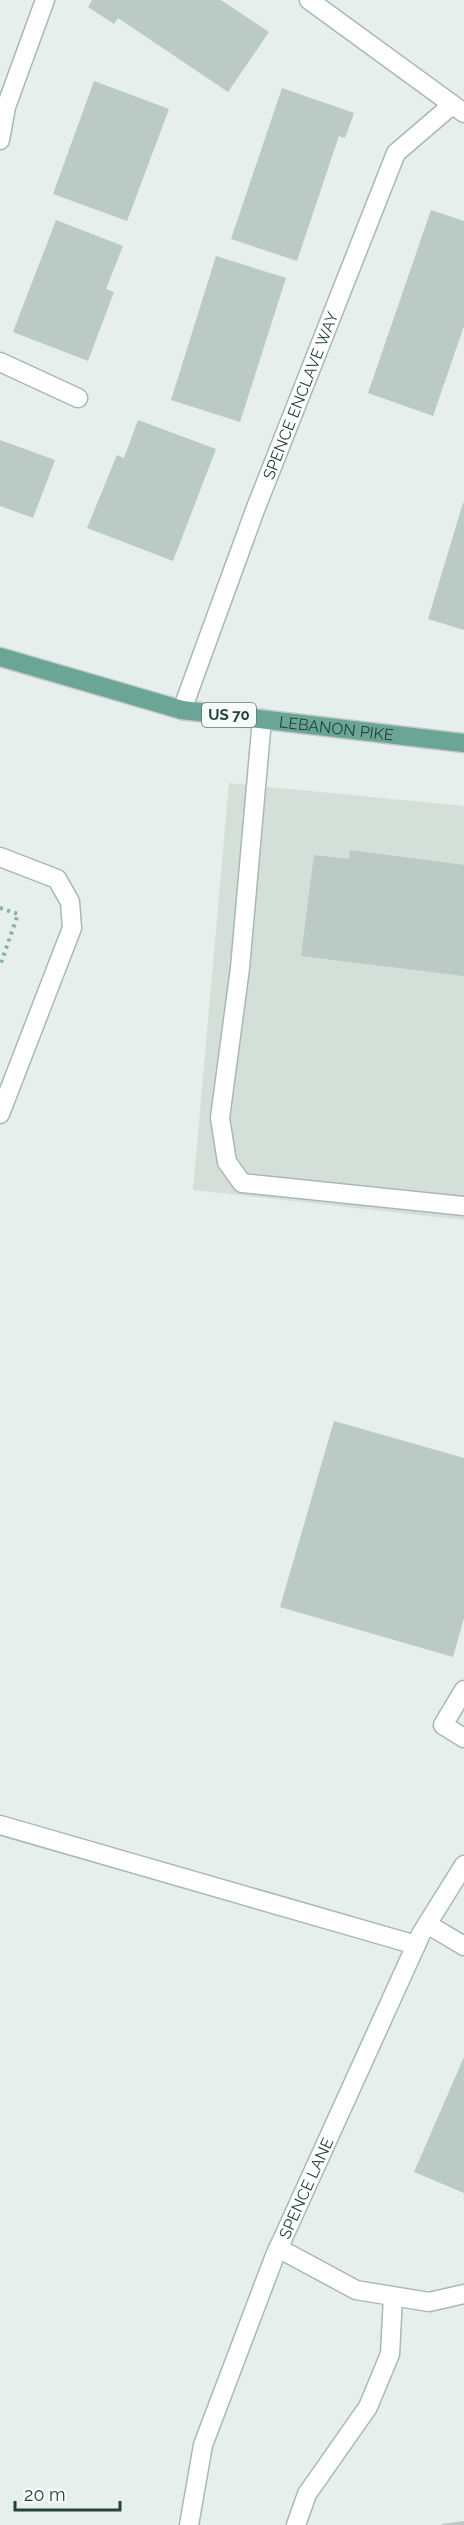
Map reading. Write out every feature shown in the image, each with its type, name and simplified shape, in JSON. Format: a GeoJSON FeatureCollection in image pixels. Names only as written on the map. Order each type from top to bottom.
{"type":"FeatureCollection","features":[{"type":"Feature","properties":{"kind":"main road","name":"LEBANON PIKE"},"geometry":{"type":"LineString","coordinates":[[0,657],[182,710],[464,743]]}},
{"type":"Feature","properties":{"kind":"street"},"geometry":{"type":"LineString","coordinates":[[0,140],[6,107],[45,0]]}},
{"type":"Feature","properties":{"kind":"street"},"geometry":{"type":"LineString","coordinates":[[309,0],[458,109]]}},
{"type":"Feature","properties":{"kind":"street","name":"SPENCE ENCLAVE WAY"},"geometry":{"type":"LineString","coordinates":[[182,710],[255,510],[396,153],[458,109]]}},
{"type":"Feature","properties":{"kind":"street"},"geometry":{"type":"LineString","coordinates":[[0,362],[78,398]]}},
{"type":"Feature","properties":{"kind":"street"},"geometry":{"type":"LineString","coordinates":[[261,719],[240,968],[220,1118],[227,1162],[242,1183],[464,1206]]}},
{"type":"Feature","properties":{"kind":"street"},"geometry":{"type":"LineString","coordinates":[[0,857],[57,879],[70,902],[72,928],[0,1114]]}},
{"type":"Feature","properties":{"kind":"street"},"geometry":{"type":"LineString","coordinates":[[464,1690],[443,1725],[464,1738]]}},
{"type":"Feature","properties":{"kind":"street"},"geometry":{"type":"LineString","coordinates":[[0,1825],[416,1945]]}},
{"type":"Feature","properties":{"kind":"street","name":"SPENCE LANE"},"geometry":{"type":"LineString","coordinates":[[189,2525],[203,2445],[278,2248],[416,1945],[464,1865]]}},
{"type":"Feature","properties":{"kind":"street"},"geometry":{"type":"LineString","coordinates":[[427,1924],[464,1946]]}},
{"type":"Feature","properties":{"kind":"street"},"geometry":{"type":"LineString","coordinates":[[278,2248],[356,2290],[429,2302],[464,2294]]}},
{"type":"Feature","properties":{"kind":"street"},"geometry":{"type":"LineString","coordinates":[[296,2525],[307,2494],[368,2407],[390,2354],[393,2297]]}},
{"type":"Feature","properties":{"kind":"path"},"geometry":{"type":"LineString","coordinates":[[0,908],[18,914],[0,966]]}},
{"type":"Feature","properties":{"kind":"shaded area"},"geometry":{"type":"Polygon","coordinates":[[[229,783],[464,806],[464,1220],[193,1190],[229,783]]]}},
{"type":"Feature","properties":{"kind":"building"},"geometry":{"type":"Polygon","coordinates":[[[92,0],[221,0],[269,32],[228,92],[118,18],[114,24],[88,7],[92,0]]]}},
{"type":"Feature","properties":{"kind":"building"},"geometry":{"type":"Polygon","coordinates":[[[94,81],[169,109],[127,221],[53,194],[94,81]]]}},
{"type":"Feature","properties":{"kind":"building"},"geometry":{"type":"Polygon","coordinates":[[[282,88],[354,113],[345,138],[339,136],[297,261],[231,239],[282,88]]]}},
{"type":"Feature","properties":{"kind":"building"},"geometry":{"type":"Polygon","coordinates":[[[431,210],[464,221],[464,326],[433,416],[368,393],[431,210]]]}},
{"type":"Feature","properties":{"kind":"building"},"geometry":{"type":"Polygon","coordinates":[[[56,220],[123,246],[106,289],[114,292],[88,361],[13,332],[56,220]]]}},
{"type":"Feature","properties":{"kind":"building"},"geometry":{"type":"Polygon","coordinates":[[[216,256],[286,278],[240,422],[171,400],[216,256]]]}},
{"type":"Feature","properties":{"kind":"building"},"geometry":{"type":"Polygon","coordinates":[[[138,420],[216,449],[173,561],[87,528],[117,455],[124,458],[138,420]]]}},
{"type":"Feature","properties":{"kind":"building"},"geometry":{"type":"Polygon","coordinates":[[[0,440],[55,460],[33,518],[0,506],[0,440]]]}},
{"type":"Feature","properties":{"kind":"building"},"geometry":{"type":"Polygon","coordinates":[[[464,503],[464,630],[428,619],[464,503]]]}},
{"type":"Feature","properties":{"kind":"building"},"geometry":{"type":"Polygon","coordinates":[[[350,850],[464,865],[464,976],[301,956],[314,855],[349,859],[350,850]]]}},
{"type":"Feature","properties":{"kind":"building"},"geometry":{"type":"Polygon","coordinates":[[[334,1421],[464,1458],[464,1618],[453,1657],[280,1607],[334,1421]]]}},
{"type":"Feature","properties":{"kind":"building"},"geometry":{"type":"Polygon","coordinates":[[[464,2057],[464,2193],[414,2172],[464,2057]]]}},
{"type":"Feature","properties":{"kind":"building"},"geometry":{"type":"Polygon","coordinates":[[[464,2521],[464,2525],[442,2525],[442,2524],[464,2521]]]}}]}
